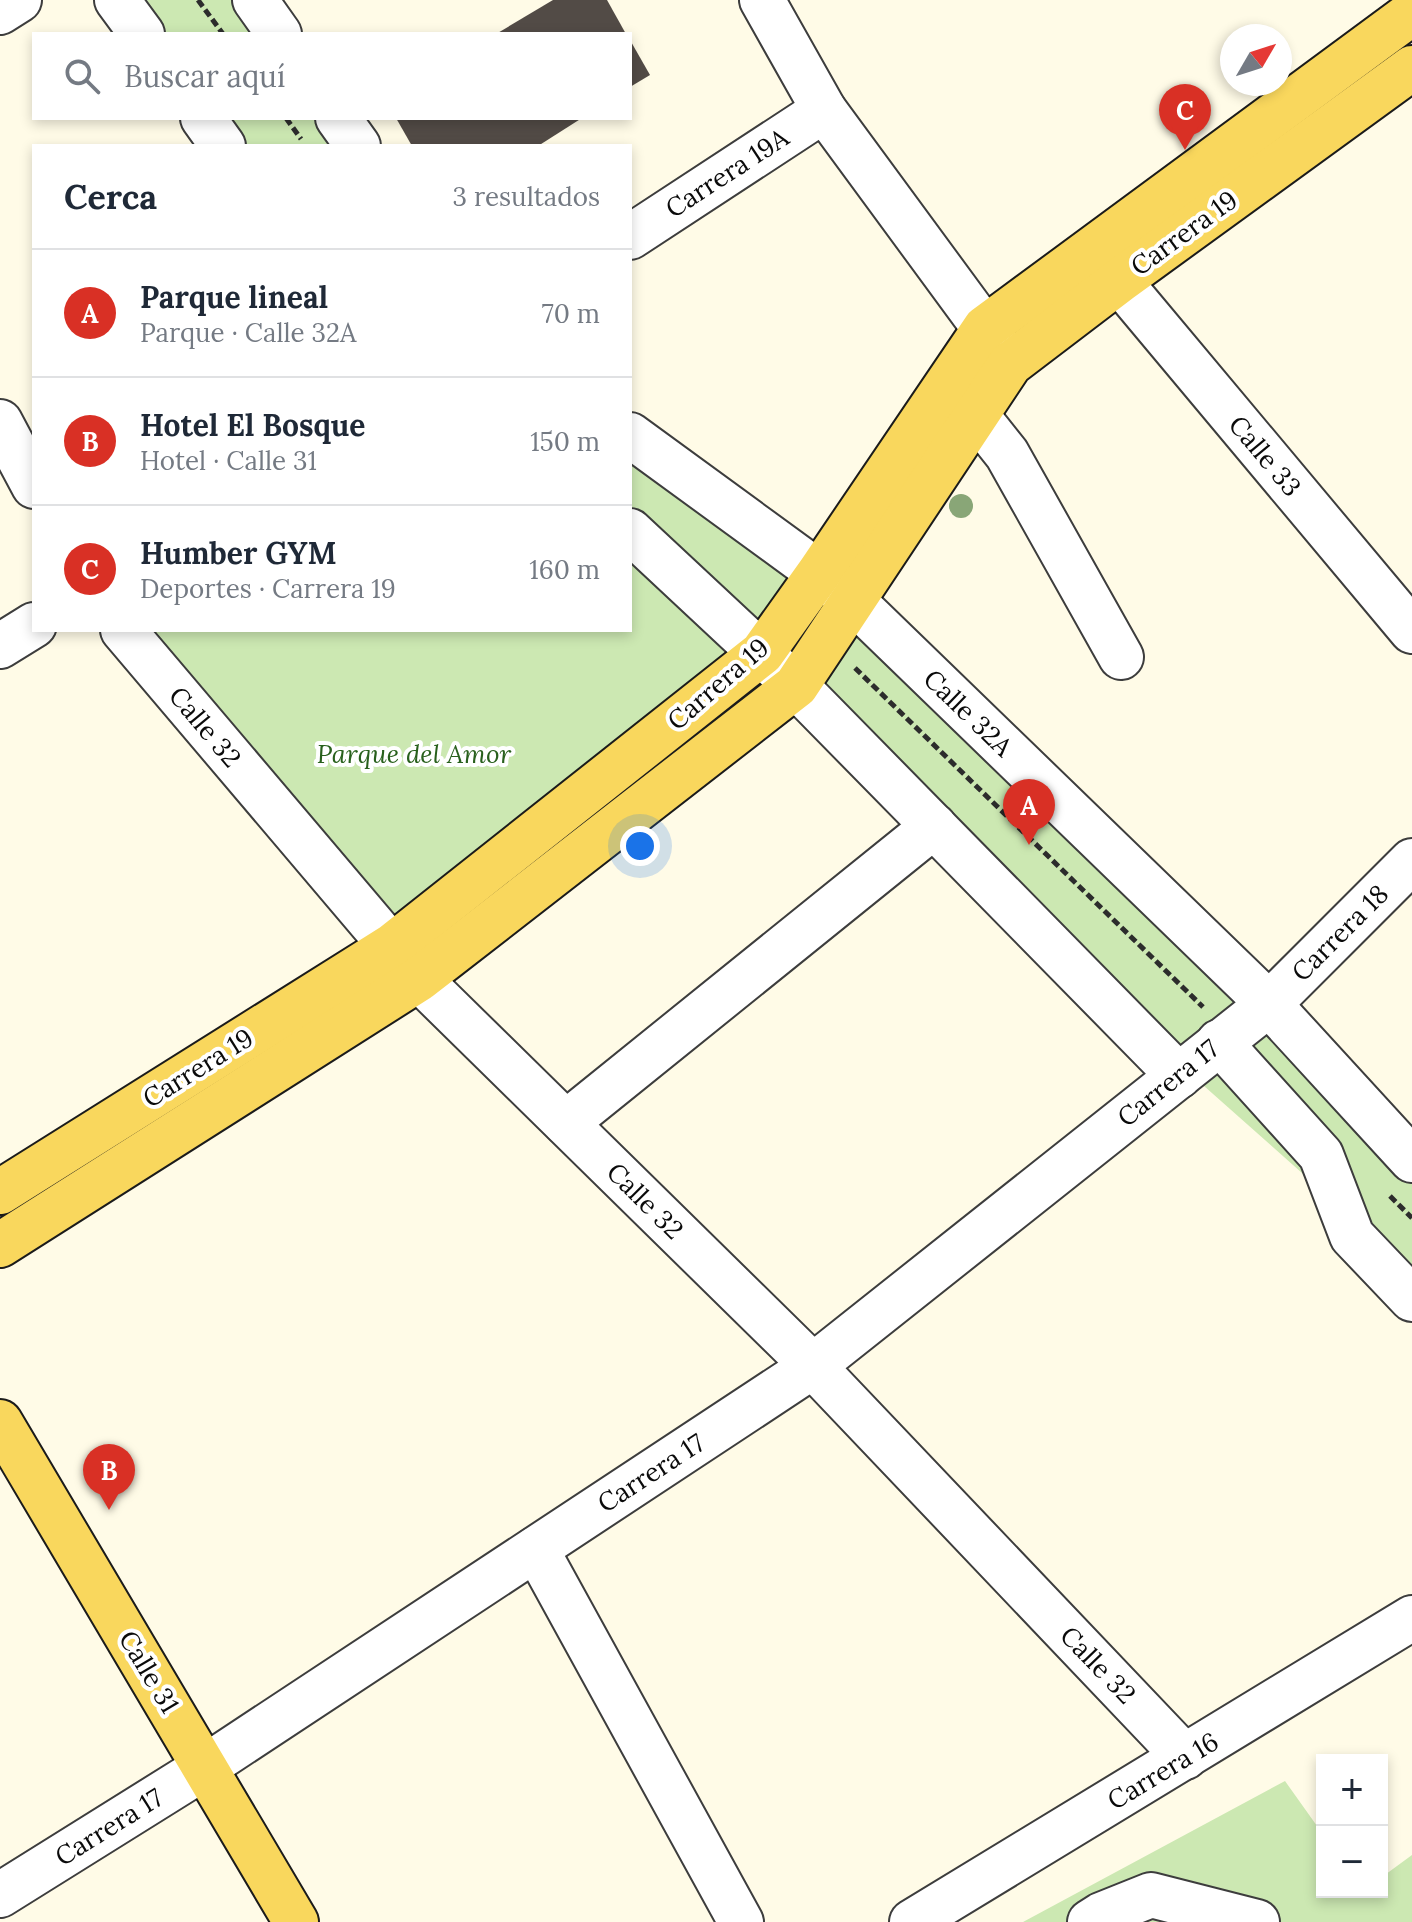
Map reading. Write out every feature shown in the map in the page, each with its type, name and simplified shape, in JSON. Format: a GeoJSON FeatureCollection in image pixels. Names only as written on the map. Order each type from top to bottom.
{"type":"FeatureCollection","features":[{"type":"Feature","properties":{"kind":"main road","name":"Carrera 19"},"geometry":{"type":"LineString","coordinates":[[0,1192],[392,946],[762,653],[985,328],[1412,13]]}},
{"type":"Feature","properties":{"kind":"main road","name":"Carrera 19"},"geometry":{"type":"LineString","coordinates":[[0,1245],[419,979],[796,686],[1010,364],[1412,68]]}},
{"type":"Feature","properties":{"kind":"main road","name":"Calle 31"},"geometry":{"type":"LineString","coordinates":[[0,1422],[296,1922]]}},
{"type":"Feature","properties":{"kind":"street"},"geometry":{"type":"LineString","coordinates":[[0,12],[19,0]]}},
{"type":"Feature","properties":{"kind":"street"},"geometry":{"type":"LineString","coordinates":[[117,0],[141,32]]}},
{"type":"Feature","properties":{"kind":"street"},"geometry":{"type":"LineString","coordinates":[[255,0],[278,32]]}},
{"type":"Feature","properties":{"kind":"street"},"geometry":{"type":"LineString","coordinates":[[762,0],[824,110],[1010,364]]}},
{"type":"Feature","properties":{"kind":"street","name":"Carrera 19A"},"geometry":{"type":"LineString","coordinates":[[632,236],[824,110]]}},
{"type":"Feature","properties":{"kind":"street"},"geometry":{"type":"LineString","coordinates":[[204,120],[222,144]]}},
{"type":"Feature","properties":{"kind":"street"},"geometry":{"type":"LineString","coordinates":[[339,120],[357,144]]}},
{"type":"Feature","properties":{"kind":"street","name":"Calle 33"},"geometry":{"type":"LineString","coordinates":[[1119,281],[1412,631]]}},
{"type":"Feature","properties":{"kind":"street"},"geometry":{"type":"LineString","coordinates":[[976,415],[1007,454],[1121,657]]}},
{"type":"Feature","properties":{"kind":"street"},"geometry":{"type":"LineString","coordinates":[[0,422],[32,482]]}},
{"type":"Feature","properties":{"kind":"street","name":"Calle 32A"},"geometry":{"type":"LineString","coordinates":[[632,436],[852,600],[1269,1004],[1396,1173]]}},
{"type":"Feature","properties":{"kind":"street"},"geometry":{"type":"LineString","coordinates":[[632,533],[796,686],[1179,1076]]}},
{"type":"Feature","properties":{"kind":"street"},"geometry":{"type":"LineString","coordinates":[[0,646],[32,626]]}},
{"type":"Feature","properties":{"kind":"street","name":"Calle 32"},"geometry":{"type":"LineString","coordinates":[[125,632],[419,979],[813,1366],[1185,1757]]}},
{"type":"Feature","properties":{"kind":"street"},"geometry":{"type":"LineString","coordinates":[[566,1123],[934,826]]}},
{"type":"Feature","properties":{"kind":"street","name":"Carrera 18"},"geometry":{"type":"LineString","coordinates":[[1269,1004],[1412,861]]}},
{"type":"Feature","properties":{"kind":"street","name":"Carrera 17"},"geometry":{"type":"LineString","coordinates":[[0,1895],[205,1767],[813,1366],[1269,1004]]}},
{"type":"Feature","properties":{"kind":"street"},"geometry":{"type":"LineString","coordinates":[[1225,1038],[1321,1155],[1352,1236],[1412,1299]]}},
{"type":"Feature","properties":{"kind":"street"},"geometry":{"type":"LineString","coordinates":[[536,1549],[741,1922]]}},
{"type":"Feature","properties":{"kind":"street","name":"Carrera 16"},"geometry":{"type":"LineString","coordinates":[[912,1922],[1412,1618]]}},
{"type":"Feature","properties":{"kind":"street"},"geometry":{"type":"LineString","coordinates":[[1090,1922],[1151,1895],[1257,1922]]}},
{"type":"Feature","properties":{"kind":"path"},"geometry":{"type":"LineString","coordinates":[[198,0],[222,32]]}},
{"type":"Feature","properties":{"kind":"path"},"geometry":{"type":"LineString","coordinates":[[288,120],[306,144]]}},
{"type":"Feature","properties":{"kind":"path"},"geometry":{"type":"LineString","coordinates":[[827,640],[1225,1038]]}},
{"type":"Feature","properties":{"kind":"path"},"geometry":{"type":"LineString","coordinates":[[1396,1173],[1412,1218]]}},
{"type":"Feature","properties":{"kind":"green space"},"geometry":{"type":"Polygon","coordinates":[[[117,0],[255,0],[278,32],[141,32],[117,0]]]}},
{"type":"Feature","properties":{"kind":"green space"},"geometry":{"type":"Polygon","coordinates":[[[204,120],[339,120],[357,144],[222,144],[204,120]]]}},
{"type":"Feature","properties":{"kind":"green space"},"geometry":{"type":"Polygon","coordinates":[[[632,436],[819,573],[1412,1160],[1412,1299],[1352,1236],[1302,1173],[1195,1078],[781,687],[422,973],[400,948],[766,658],[632,533],[632,436]]]}},
{"type":"Feature","properties":{"kind":"green space","name":"Parque del Amor"},"geometry":{"type":"Polygon","coordinates":[[[632,546],[744,649],[399,924],[140,632],[632,632],[632,546]]]}},
{"type":"Feature","properties":{"kind":"green space"},"geometry":{"type":"Polygon","coordinates":[[[1285,1781],[1316,1825],[1316,1898],[1388,1898],[1388,1873],[1412,1855],[1412,1922],[1023,1922],[1285,1781]]]}},
{"type":"Feature","properties":{"kind":"building"},"geometry":{"type":"Polygon","coordinates":[[[553,0],[607,0],[625,32],[499,32],[553,0]]]}},
{"type":"Feature","properties":{"kind":"building"},"geometry":{"type":"Polygon","coordinates":[[[632,44],[650,75],[632,86],[632,44]]]}},
{"type":"Feature","properties":{"kind":"building"},"geometry":{"type":"Polygon","coordinates":[[[397,120],[579,120],[541,144],[411,144],[397,120]]]}},
{"type":"Feature","properties":{"kind":"place","name":"Humber GYM"},"geometry":{"type":"Point","coordinates":[1185,150]}},
{"type":"Feature","properties":{"kind":"place","name":"Parque lineal"},"geometry":{"type":"Point","coordinates":[1029,845]}},
{"type":"Feature","properties":{"kind":"place","name":"Hotel El Bosque"},"geometry":{"type":"Point","coordinates":[109,1510]}}]}
